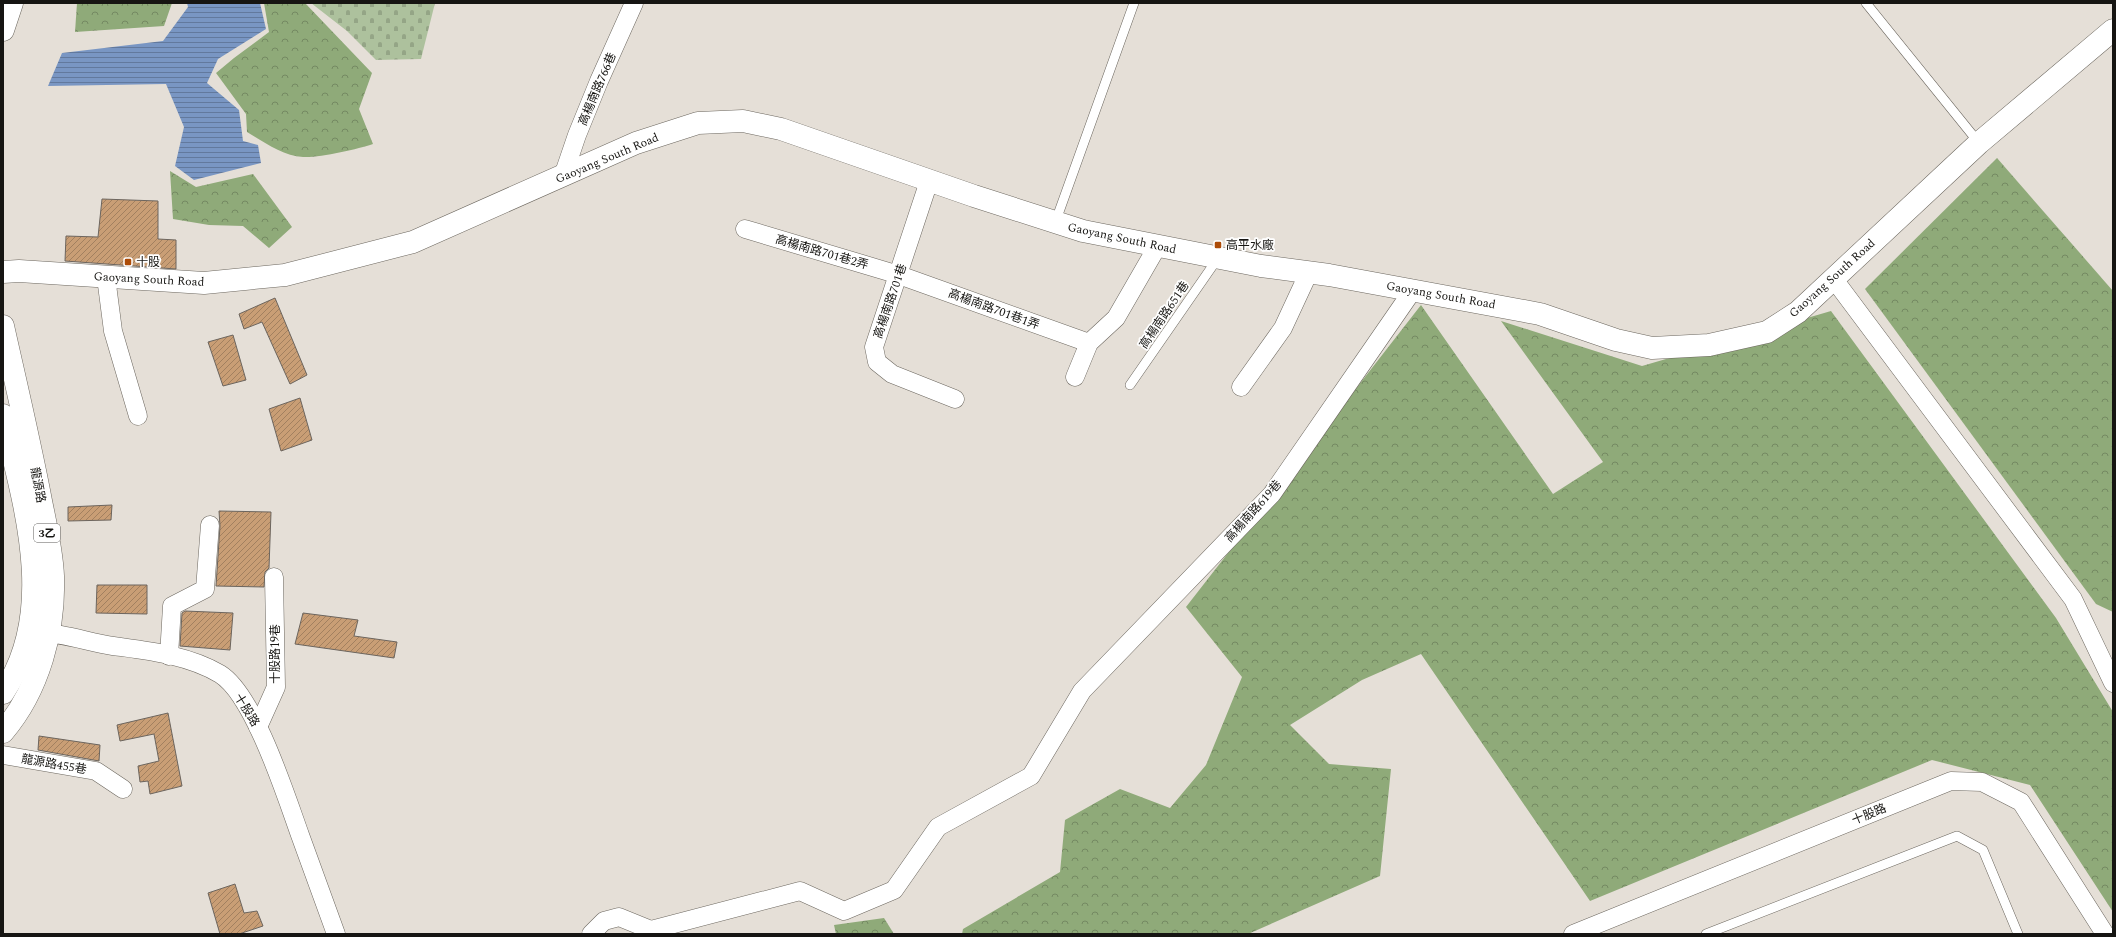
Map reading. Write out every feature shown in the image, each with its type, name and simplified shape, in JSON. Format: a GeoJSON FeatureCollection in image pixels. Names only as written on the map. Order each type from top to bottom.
{"type":"FeatureCollection","features":[{"type":"Feature","properties":{"kind":"street"},"geometry":{"type":"LineString","coordinates":[[3,30],[12,3]]}},
{"type":"Feature","properties":{"kind":"street","name":"高楊南路766巷"},"geometry":{"type":"LineString","coordinates":[[563,176],[577,135],[599,81],[634,3]]}},
{"type":"Feature","properties":{"kind":"street","name":"Gaoyang South Road"},"geometry":{"type":"LineString","coordinates":[[3,272],[19,271],[204,283],[284,275],[413,242],[636,143],[698,123],[743,121],[781,128],[1055,223],[1083,231],[1157,247],[1413,290],[1540,314],[1616,340],[1652,348],[1709,345],[1767,332],[1798,312],[1979,143],[2113,30]]}},
{"type":"Feature","properties":{"kind":"street","name":"高楊南路701巷"},"geometry":{"type":"LineString","coordinates":[[929,180],[874,347],[877,362],[892,374],[955,399]]}},
{"type":"Feature","properties":{"kind":"street","name":"高楊南路701巷2弄"},"geometry":{"type":"LineString","coordinates":[[745,229],[899,274]]}},
{"type":"Feature","properties":{"kind":"street"},"geometry":{"type":"LineString","coordinates":[[1075,377],[1089,343],[1116,318],[1157,247]]}},
{"type":"Feature","properties":{"kind":"street"},"geometry":{"type":"LineString","coordinates":[[1242,387],[1283,328],[1309,272]]}},
{"type":"Feature","properties":{"kind":"street","name":"高楊南路701巷1弄"},"geometry":{"type":"LineString","coordinates":[[899,274],[1089,343]]}},
{"type":"Feature","properties":{"kind":"street"},"geometry":{"type":"LineString","coordinates":[[106,277],[113,331],[138,416]]}},
{"type":"Feature","properties":{"kind":"street"},"geometry":{"type":"LineString","coordinates":[[1833,278],[2073,599],[2113,683]]}},
{"type":"Feature","properties":{"kind":"street","name":"高楊南路619巷"},"geometry":{"type":"LineString","coordinates":[[591,934],[604,921],[618,917],[651,930],[800,891],[844,911],[894,890],[938,827],[1031,776],[1082,691],[1272,494],[1413,290]]}},
{"type":"Feature","properties":{"kind":"street","name":"龍源路"},"geometry":{"type":"LineString","coordinates":[[3,326],[46,530],[53,576],[39,633],[41,662],[26,697],[3,732]]}},
{"type":"Feature","properties":{"kind":"street","name":"3乙"},"geometry":{"type":"LineString","coordinates":[[3,416],[30,543],[34,606],[39,633],[22,655],[3,693]]}},
{"type":"Feature","properties":{"kind":"street"},"geometry":{"type":"LineString","coordinates":[[169,656],[172,606],[204,589],[210,525]]}},
{"type":"Feature","properties":{"kind":"street","name":"十股路19巷"},"geometry":{"type":"LineString","coordinates":[[258,727],[276,687],[274,577]]}},
{"type":"Feature","properties":{"kind":"street","name":"十股路"},"geometry":{"type":"LineString","coordinates":[[39,633],[193,661],[222,675],[241,697],[258,727],[280,779],[336,934]]}},
{"type":"Feature","properties":{"kind":"street","name":"龍源路455巷"},"geometry":{"type":"LineString","coordinates":[[3,754],[96,771],[123,789]]}},
{"type":"Feature","properties":{"kind":"street","name":"十股路"},"geometry":{"type":"LineString","coordinates":[[1573,934],[1951,781],[1982,782],[2021,802],[2105,934]]}},
{"type":"Feature","properties":{"kind":"lane"},"geometry":{"type":"LineString","coordinates":[[1055,223],[1134,3]]}},
{"type":"Feature","properties":{"kind":"lane"},"geometry":{"type":"LineString","coordinates":[[1866,3],[1979,143]]}},
{"type":"Feature","properties":{"kind":"lane","name":"高楊南路651巷"},"geometry":{"type":"LineString","coordinates":[[1130,385],[1218,258]]}},
{"type":"Feature","properties":{"kind":"lane"},"geometry":{"type":"LineString","coordinates":[[1706,934],[1958,836],[1983,850],[2018,934]]}},
{"type":"Feature","properties":{"kind":"green space"},"geometry":{"type":"Polygon","coordinates":[[[77,3],[172,3],[164,26],[75,32],[77,3]]]}},
{"type":"Feature","properties":{"kind":"green space"},"geometry":{"type":"Polygon","coordinates":[[[264,3],[305,3],[372,73],[359,109],[373,144],[328,155],[303,157],[281,151],[247,132],[246,114],[216,73],[269,32],[264,3]]]}},
{"type":"Feature","properties":{"kind":"green space"},"geometry":{"type":"Polygon","coordinates":[[[311,3],[435,3],[421,59],[376,60],[347,31],[311,3]]]}},
{"type":"Feature","properties":{"kind":"green space"},"geometry":{"type":"Polygon","coordinates":[[[1997,158],[2113,291],[2113,612],[2096,604],[1865,289],[1997,158]]]}},
{"type":"Feature","properties":{"kind":"green space"},"geometry":{"type":"Polygon","coordinates":[[[170,171],[196,187],[253,174],[292,227],[269,248],[243,226],[209,225],[173,219],[170,171]]]}},
{"type":"Feature","properties":{"kind":"green space"},"geometry":{"type":"Polygon","coordinates":[[[1421,305],[1553,494],[1603,462],[1501,321],[1642,366],[1831,311],[2056,618],[2113,712],[2113,912],[2030,785],[1932,760],[1590,901],[1421,654],[1362,680],[1290,725],[1329,764],[1391,769],[1380,876],[1248,934],[962,934],[963,929],[1060,872],[1065,820],[1120,789],[1170,808],[1206,765],[1242,677],[1186,607],[1421,305]]]}},
{"type":"Feature","properties":{"kind":"green space"},"geometry":{"type":"Polygon","coordinates":[[[884,918],[894,934],[836,934],[834,925],[884,918]]]}},
{"type":"Feature","properties":{"kind":"water"},"geometry":{"type":"Polygon","coordinates":[[[187,3],[260,3],[266,29],[218,59],[207,83],[239,110],[243,141],[258,145],[261,163],[194,180],[175,166],[184,127],[166,84],[48,86],[62,53],[163,41],[188,7],[187,3]]]}},
{"type":"Feature","properties":{"kind":"building"},"geometry":{"type":"Polygon","coordinates":[[[102,199],[158,201],[158,239],[176,240],[176,269],[65,261],[66,236],[98,237],[102,199]]]}},
{"type":"Feature","properties":{"kind":"building"},"geometry":{"type":"Polygon","coordinates":[[[275,298],[307,375],[290,384],[262,322],[244,329],[239,314],[275,298]]]}},
{"type":"Feature","properties":{"kind":"building"},"geometry":{"type":"Polygon","coordinates":[[[233,335],[246,380],[223,386],[208,342],[233,335]]]}},
{"type":"Feature","properties":{"kind":"building"},"geometry":{"type":"Polygon","coordinates":[[[300,398],[312,440],[281,451],[269,409],[300,398]]]}},
{"type":"Feature","properties":{"kind":"building"},"geometry":{"type":"Polygon","coordinates":[[[112,505],[111,520],[68,521],[68,507],[112,505]]]}},
{"type":"Feature","properties":{"kind":"building"},"geometry":{"type":"Polygon","coordinates":[[[219,511],[271,512],[269,568],[265,572],[264,587],[216,586],[220,526],[219,511]]]}},
{"type":"Feature","properties":{"kind":"building"},"geometry":{"type":"Polygon","coordinates":[[[97,585],[147,585],[147,614],[96,613],[97,585]]]}},
{"type":"Feature","properties":{"kind":"building"},"geometry":{"type":"Polygon","coordinates":[[[185,611],[233,613],[230,650],[180,646],[182,613],[185,611]]]}},
{"type":"Feature","properties":{"kind":"building"},"geometry":{"type":"Polygon","coordinates":[[[303,613],[358,620],[354,636],[397,642],[394,658],[295,644],[303,613]]]}},
{"type":"Feature","properties":{"kind":"building"},"geometry":{"type":"Polygon","coordinates":[[[168,713],[182,786],[150,794],[148,781],[140,782],[138,766],[159,761],[154,734],[120,741],[117,725],[168,713]]]}},
{"type":"Feature","properties":{"kind":"building"},"geometry":{"type":"Polygon","coordinates":[[[39,736],[100,745],[99,761],[38,750],[39,736]]]}},
{"type":"Feature","properties":{"kind":"building"},"geometry":{"type":"Polygon","coordinates":[[[235,884],[244,913],[257,911],[263,926],[239,934],[220,934],[208,893],[235,884]]]}},
{"type":"Feature","properties":{"kind":"place","name":"高平水廠"},"geometry":{"type":"Point","coordinates":[1218,245]}},
{"type":"Feature","properties":{"kind":"place","name":"十股"},"geometry":{"type":"Point","coordinates":[128,262]}}]}
